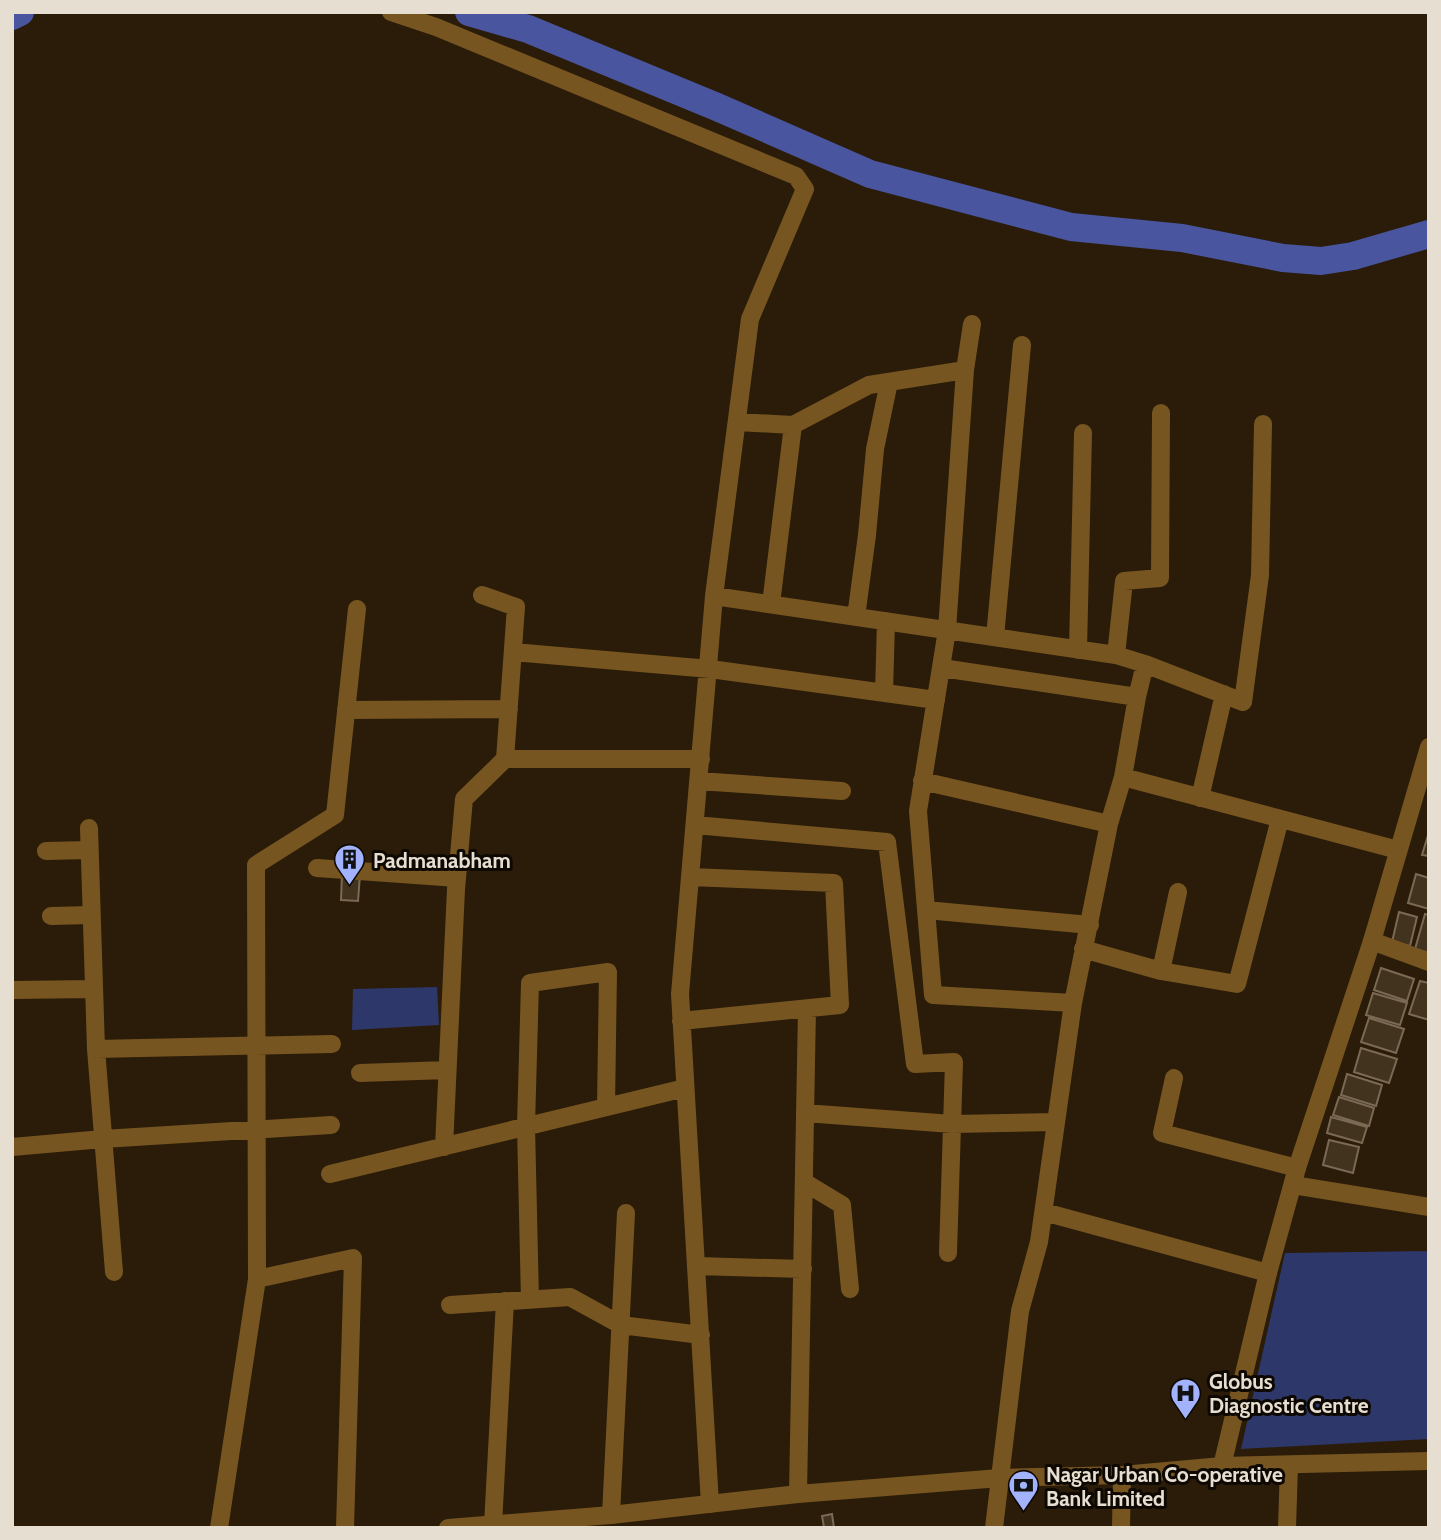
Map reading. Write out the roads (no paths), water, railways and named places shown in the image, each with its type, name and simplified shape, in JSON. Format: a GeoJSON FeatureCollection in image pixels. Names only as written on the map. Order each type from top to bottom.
{"type":"FeatureCollection","features":[{"type":"Feature","properties":{"kind":"street"},"geometry":{"type":"LineString","coordinates":[[391,12],[436,27],[796,176],[805,189],[750,319],[714,596],[710,669],[680,993],[710,1504]]}},
{"type":"Feature","properties":{"kind":"street"},"geometry":{"type":"LineString","coordinates":[[972,324],[965,370],[947,630],[918,811],[933,995],[1073,1003]]}},
{"type":"Feature","properties":{"kind":"street"},"geometry":{"type":"LineString","coordinates":[[995,637],[1022,345]]}},
{"type":"Feature","properties":{"kind":"street"},"geometry":{"type":"LineString","coordinates":[[737,422],[793,425],[869,385],[965,370]]}},
{"type":"Feature","properties":{"kind":"street"},"geometry":{"type":"LineString","coordinates":[[856,617],[875,449],[889,382]]}},
{"type":"Feature","properties":{"kind":"street"},"geometry":{"type":"LineString","coordinates":[[1116,655],[1124,581],[1160,578],[1161,414]]}},
{"type":"Feature","properties":{"kind":"street"},"geometry":{"type":"LineString","coordinates":[[714,596],[1116,655],[1243,702],[1260,575],[1263,424]]}},
{"type":"Feature","properties":{"kind":"street"},"geometry":{"type":"LineString","coordinates":[[771,604],[793,425]]}},
{"type":"Feature","properties":{"kind":"street"},"geometry":{"type":"LineString","coordinates":[[1078,650],[1083,433]]}},
{"type":"Feature","properties":{"kind":"street"},"geometry":{"type":"LineString","coordinates":[[444,1146],[457,878],[464,799],[505,759],[513,652],[516,607],[482,595]]}},
{"type":"Feature","properties":{"kind":"street"},"geometry":{"type":"LineString","coordinates":[[219,1528],[257,1279],[256,865],[335,815],[357,609]]}},
{"type":"Feature","properties":{"kind":"street"},"geometry":{"type":"LineString","coordinates":[[884,693],[886,621]]}},
{"type":"Feature","properties":{"kind":"street"},"geometry":{"type":"LineString","coordinates":[[513,652],[710,669],[936,700]]}},
{"type":"Feature","properties":{"kind":"street"},"geometry":{"type":"LineString","coordinates":[[994,1528],[1020,1311],[1039,1242],[1073,1003],[1145,664]]}},
{"type":"Feature","properties":{"kind":"street"},"geometry":{"type":"LineString","coordinates":[[942,668],[1137,697]]}},
{"type":"Feature","properties":{"kind":"street"},"geometry":{"type":"LineString","coordinates":[[1200,798],[1224,694]]}},
{"type":"Feature","properties":{"kind":"street"},"geometry":{"type":"LineString","coordinates":[[346,710],[509,709]]}},
{"type":"Feature","properties":{"kind":"street"},"geometry":{"type":"LineString","coordinates":[[1222,1466],[1268,1273],[1295,1176],[1373,941],[1398,850],[1424,776],[1429,747]]}},
{"type":"Feature","properties":{"kind":"street"},"geometry":{"type":"LineString","coordinates":[[505,759],[701,759]]}},
{"type":"Feature","properties":{"kind":"street"},"geometry":{"type":"LineString","coordinates":[[1123,777],[1398,850]]}},
{"type":"Feature","properties":{"kind":"street"},"geometry":{"type":"LineString","coordinates":[[699,780],[842,791]]}},
{"type":"Feature","properties":{"kind":"street"},"geometry":{"type":"LineString","coordinates":[[922,780],[1109,824]]}},
{"type":"Feature","properties":{"kind":"street"},"geometry":{"type":"LineString","coordinates":[[1083,949],[1161,971],[1237,984],[1280,819]]}},
{"type":"Feature","properties":{"kind":"street"},"geometry":{"type":"LineString","coordinates":[[695,825],[887,842],[915,1064],[954,1062],[948,1253]]}},
{"type":"Feature","properties":{"kind":"street"},"geometry":{"type":"LineString","coordinates":[[89,828],[96,1049],[114,1272]]}},
{"type":"Feature","properties":{"kind":"street"},"geometry":{"type":"LineString","coordinates":[[46,851],[89,850]]}},
{"type":"Feature","properties":{"kind":"street"},"geometry":{"type":"LineString","coordinates":[[317,868],[457,878]]}},
{"type":"Feature","properties":{"kind":"street"},"geometry":{"type":"LineString","coordinates":[[681,1021],[840,1005],[834,883],[690,877]]}},
{"type":"Feature","properties":{"kind":"street"},"geometry":{"type":"LineString","coordinates":[[1161,971],[1178,892]]}},
{"type":"Feature","properties":{"kind":"street"},"geometry":{"type":"LineString","coordinates":[[926,910],[1090,925]]}},
{"type":"Feature","properties":{"kind":"street"},"geometry":{"type":"LineString","coordinates":[[51,916],[91,915]]}},
{"type":"Feature","properties":{"kind":"street"},"geometry":{"type":"LineString","coordinates":[[1373,941],[1429,962]]}},
{"type":"Feature","properties":{"kind":"street"},"geometry":{"type":"LineString","coordinates":[[530,1300],[526,1126],[530,983],[608,972],[606,1107]]}},
{"type":"Feature","properties":{"kind":"street"},"geometry":{"type":"LineString","coordinates":[[12,990],[94,989]]}},
{"type":"Feature","properties":{"kind":"street"},"geometry":{"type":"LineString","coordinates":[[798,1494],[807,1009]]}},
{"type":"Feature","properties":{"kind":"street"},"geometry":{"type":"LineString","coordinates":[[96,1049],[332,1044]]}},
{"type":"Feature","properties":{"kind":"street"},"geometry":{"type":"LineString","coordinates":[[360,1073],[447,1070]]}},
{"type":"Feature","properties":{"kind":"street"},"geometry":{"type":"LineString","coordinates":[[1174,1078],[1162,1133],[1295,1176],[1429,1207]]}},
{"type":"Feature","properties":{"kind":"street"},"geometry":{"type":"LineString","coordinates":[[330,1174],[685,1088]]}},
{"type":"Feature","properties":{"kind":"street"},"geometry":{"type":"LineString","coordinates":[[805,1113],[952,1124],[1055,1122]]}},
{"type":"Feature","properties":{"kind":"street"},"geometry":{"type":"LineString","coordinates":[[12,1147],[331,1125]]}},
{"type":"Feature","properties":{"kind":"street"},"geometry":{"type":"LineString","coordinates":[[804,1182],[842,1205],[850,1289]]}},
{"type":"Feature","properties":{"kind":"street"},"geometry":{"type":"LineString","coordinates":[[1044,1212],[1268,1273]]}},
{"type":"Feature","properties":{"kind":"street"},"geometry":{"type":"LineString","coordinates":[[611,1515],[626,1213]]}},
{"type":"Feature","properties":{"kind":"street"},"geometry":{"type":"LineString","coordinates":[[257,1279],[353,1258],[345,1528]]}},
{"type":"Feature","properties":{"kind":"street"},"geometry":{"type":"LineString","coordinates":[[696,1266],[803,1269]]}},
{"type":"Feature","properties":{"kind":"street"},"geometry":{"type":"LineString","coordinates":[[450,1305],[570,1297],[621,1325],[701,1335]]}},
{"type":"Feature","properties":{"kind":"street"},"geometry":{"type":"LineString","coordinates":[[493,1525],[505,1301]]}},
{"type":"Feature","properties":{"kind":"street"},"geometry":{"type":"LineString","coordinates":[[448,1528],[611,1515],[798,1494],[1000,1478],[1122,1475],[1222,1466],[1429,1461]]}},
{"type":"Feature","properties":{"kind":"street"},"geometry":{"type":"LineString","coordinates":[[1287,1528],[1289,1466]]}},
{"type":"Feature","properties":{"kind":"street"},"geometry":{"type":"LineString","coordinates":[[1121,1528],[1122,1475]]}},
{"type":"Feature","properties":{"kind":"waterway"},"geometry":{"type":"LineString","coordinates":[[12,16],[20,12]]}},
{"type":"Feature","properties":{"kind":"waterway"},"geometry":{"type":"LineString","coordinates":[[469,12],[528,29],[870,174],[1071,227],[1182,238],[1283,258],[1321,261],[1353,256],[1429,234]]}},
{"type":"Feature","properties":{"kind":"place","name":"Padmanabham"},"geometry":{"type":"Point","coordinates":[350,887]}},
{"type":"Feature","properties":{"kind":"place","name":"Globus Diagnostic Centre"},"geometry":{"type":"Point","coordinates":[1186,1420]}},
{"type":"Feature","properties":{"kind":"place","name":"Nagar Urban Co-operative Bank Limited"},"geometry":{"type":"Point","coordinates":[1023,1513]}}]}
